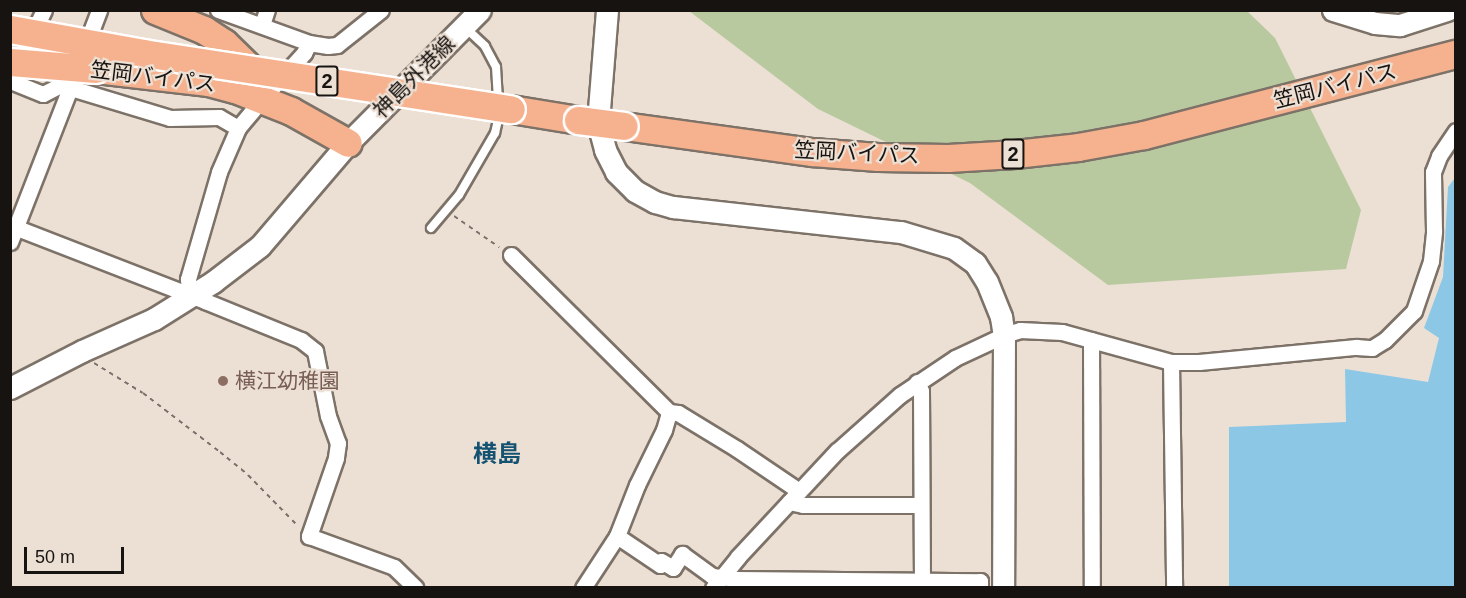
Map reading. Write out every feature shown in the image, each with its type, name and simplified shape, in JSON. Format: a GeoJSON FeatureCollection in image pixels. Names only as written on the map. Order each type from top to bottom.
{"type":"FeatureCollection","features":[{"type":"Feature","properties":{"kind":"highway","name":"笠岡バイパス"},"geometry":{"type":"LineString","coordinates":[[155,10],[184,20],[224,42],[266,95],[348,143]]}},
{"type":"Feature","properties":{"kind":"highway","name":"2"},"geometry":{"type":"LineString","coordinates":[[10,28],[143,53]]}},
{"type":"Feature","properties":{"kind":"highway","name":"2"},"geometry":{"type":"LineString","coordinates":[[10,42],[143,53]]}},
{"type":"Feature","properties":{"kind":"highway","name":"笠岡バイパス"},"geometry":{"type":"LineString","coordinates":[[143,53],[578,120],[812,152],[948,158],[1077,147],[1144,135],[1455,54]]}},
{"type":"Feature","properties":{"kind":"highway","name":"笠岡バイパス"},"geometry":{"type":"LineString","coordinates":[[10,62],[208,82],[266,95]]}},
{"type":"Feature","properties":{"kind":"street"},"geometry":{"type":"LineString","coordinates":[[44,10],[11,78],[13,82],[43,94],[61,85],[70,87],[170,118],[219,117],[238,128]]}},
{"type":"Feature","properties":{"kind":"street"},"geometry":{"type":"LineString","coordinates":[[10,242],[99,10]]}},
{"type":"Feature","properties":{"kind":"street"},"geometry":{"type":"LineString","coordinates":[[218,10],[265,18],[309,43],[337,45],[381,10]]}},
{"type":"Feature","properties":{"kind":"street","name":"神島外港線"},"geometry":{"type":"LineString","coordinates":[[10,388],[82,351],[153,319],[190,296],[260,246],[348,143],[480,10]]}},
{"type":"Feature","properties":{"kind":"street"},"geometry":{"type":"LineString","coordinates":[[607,10],[598,123],[605,150],[616,172],[635,191],[655,202],[674,207],[900,232],[954,248],[975,263],[987,282],[1001,316],[1004,335],[1003,588]]}},
{"type":"Feature","properties":{"kind":"street"},"geometry":{"type":"LineString","coordinates":[[1333,10],[1375,24],[1400,25],[1447,10]]}},
{"type":"Feature","properties":{"kind":"street"},"geometry":{"type":"LineString","coordinates":[[190,296],[188,279],[219,172],[238,128],[304,53],[309,43]]}},
{"type":"Feature","properties":{"kind":"street"},"geometry":{"type":"LineString","coordinates":[[718,583],[837,451],[917,382],[955,358],[1004,335],[1020,330],[1041,330],[1091,340],[1172,362],[1199,362],[1356,347],[1371,348],[1385,339],[1414,311],[1428,271],[1434,231],[1433,172],[1439,156],[1455,131]]}},
{"type":"Feature","properties":{"kind":"street"},"geometry":{"type":"LineString","coordinates":[[17,228],[301,340],[315,351],[328,416],[338,443],[336,458],[309,536],[394,567],[416,588]]}},
{"type":"Feature","properties":{"kind":"street"},"geometry":{"type":"LineString","coordinates":[[511,255],[669,412],[678,413],[728,443],[803,505],[921,505]]}},
{"type":"Feature","properties":{"kind":"street"},"geometry":{"type":"LineString","coordinates":[[1091,340],[1092,588]]}},
{"type":"Feature","properties":{"kind":"street"},"geometry":{"type":"LineString","coordinates":[[1172,362],[1173,588]]}},
{"type":"Feature","properties":{"kind":"street"},"geometry":{"type":"LineString","coordinates":[[917,382],[921,391],[922,581]]}},
{"type":"Feature","properties":{"kind":"street"},"geometry":{"type":"LineString","coordinates":[[583,588],[618,536],[637,485],[664,430],[669,412]]}},
{"type":"Feature","properties":{"kind":"street"},"geometry":{"type":"LineString","coordinates":[[618,536],[660,564],[662,561],[673,568],[682,554],[718,583],[980,581],[980,588]]}},
{"type":"Feature","properties":{"kind":"lane"},"geometry":{"type":"LineString","coordinates":[[432,228],[447,211],[495,133],[499,116],[496,68],[485,46],[465,27]]}},
{"type":"Feature","properties":{"kind":"path"},"geometry":{"type":"LineString","coordinates":[[447,211],[511,255]]}},
{"type":"Feature","properties":{"kind":"path"},"geometry":{"type":"LineString","coordinates":[[82,351],[89,360],[143,393],[230,460],[309,536]]}},
{"type":"Feature","properties":{"kind":"green space"},"geometry":{"type":"Polygon","coordinates":[[[689,11],[1247,11],[1275,38],[1361,210],[1346,269],[1108,285],[970,183],[818,109],[689,11]]]}},
{"type":"Feature","properties":{"kind":"water"},"geometry":{"type":"Polygon","coordinates":[[[1455,178],[1455,587],[1229,587],[1229,427],[1346,422],[1345,369],[1428,382],[1439,338],[1424,328],[1443,277],[1448,187],[1455,178]]]}},
{"type":"Feature","properties":{"kind":"place","name":"横江幼稚園"},"geometry":{"type":"Point","coordinates":[223,381]}},
{"type":"Feature","properties":{"kind":"district","name":"横島"},"geometry":{"type":"Point","coordinates":[497,454]}}]}
